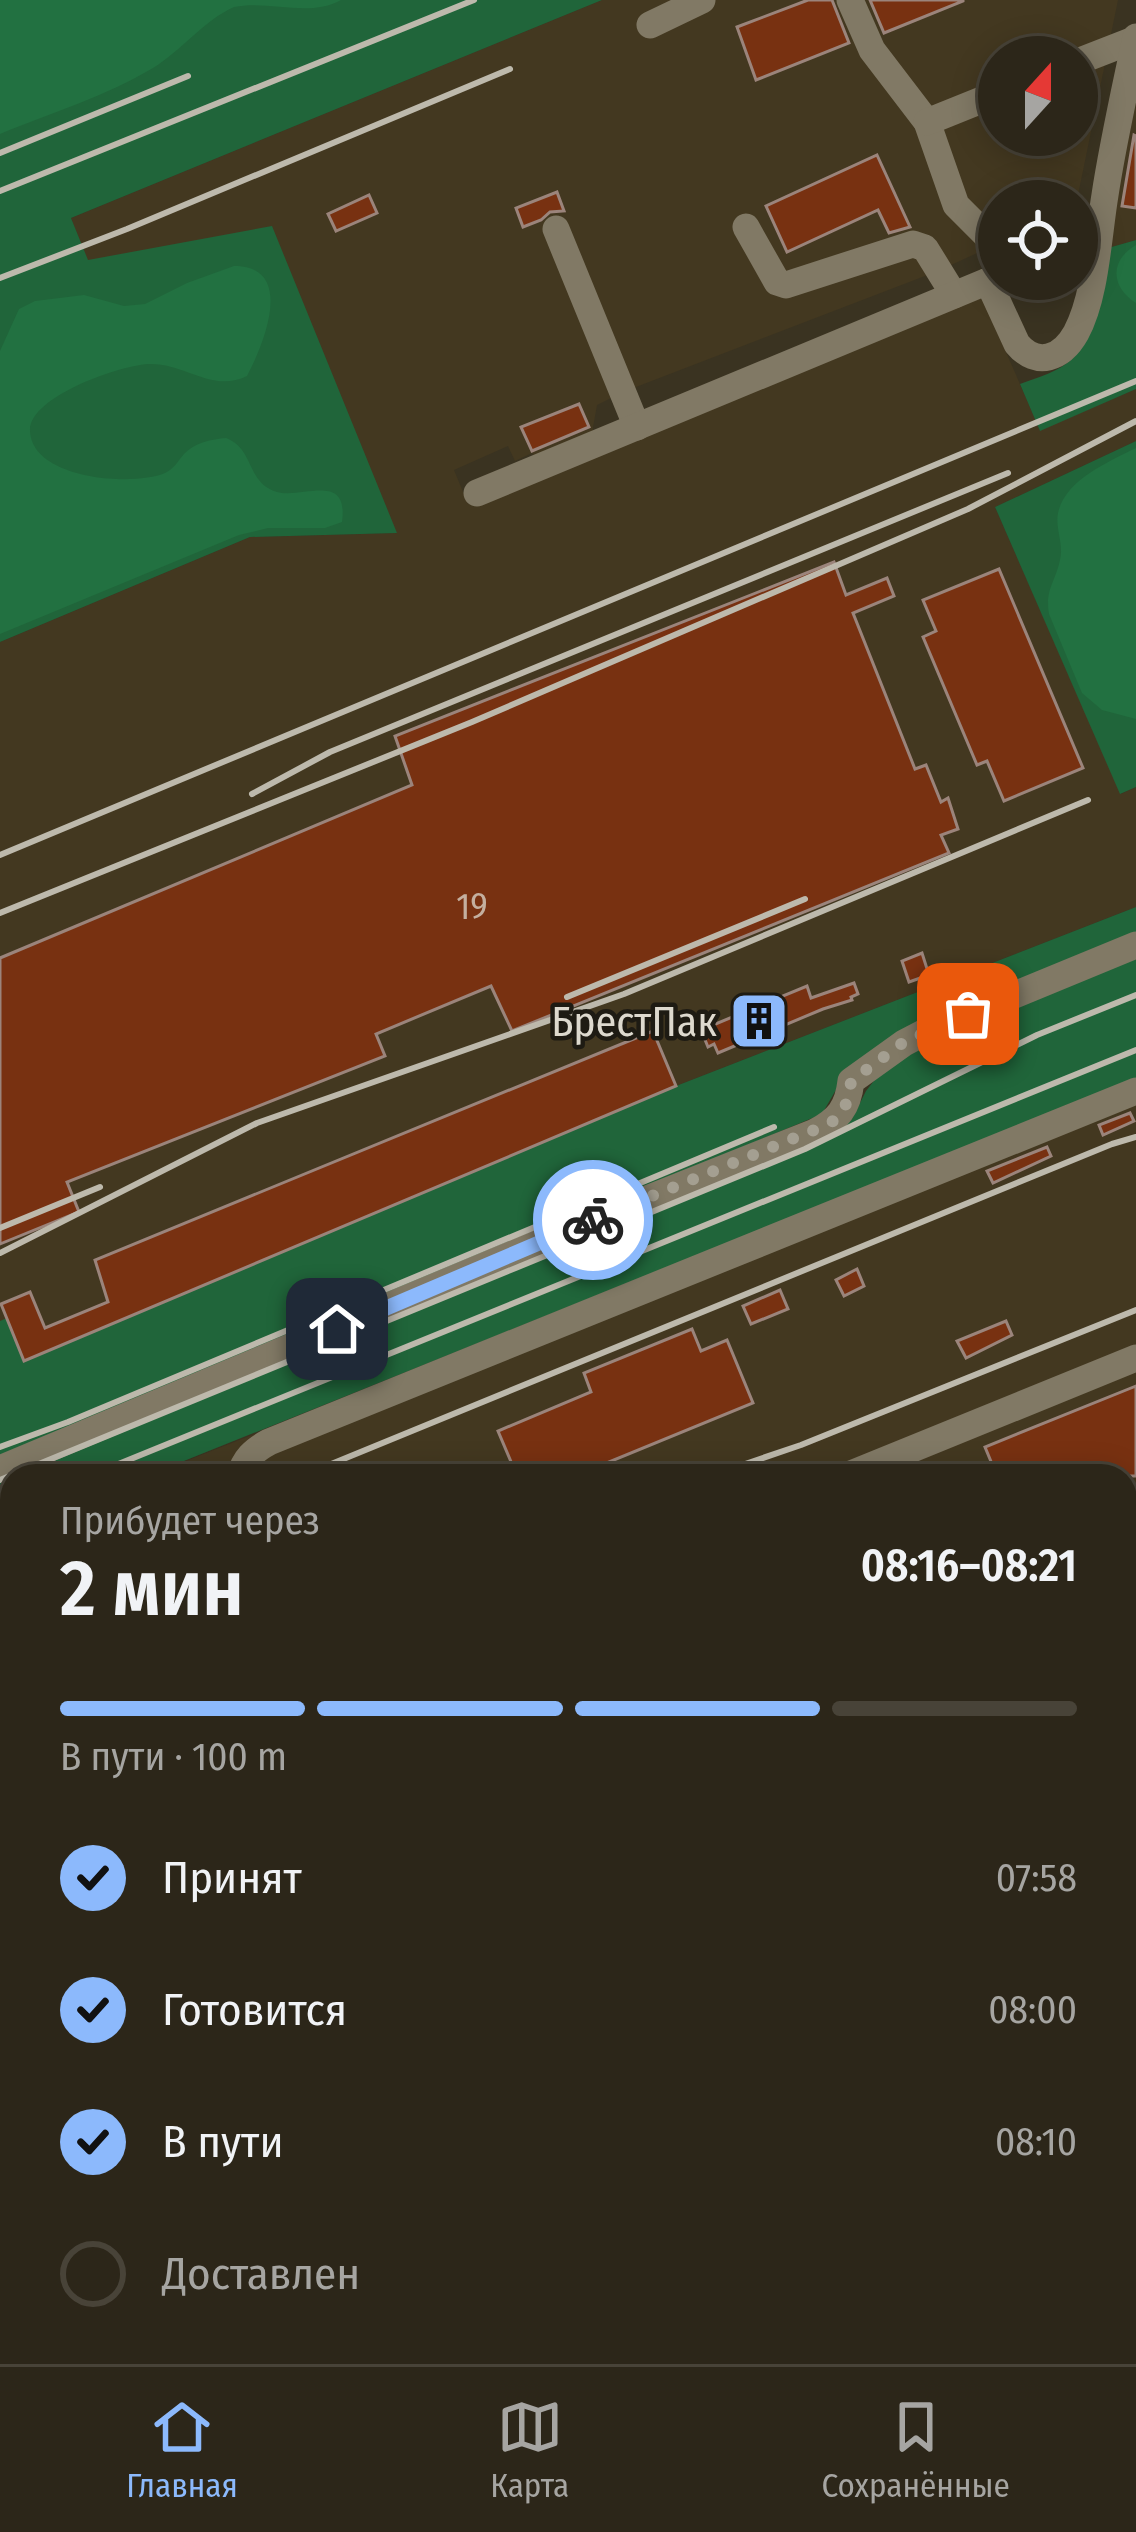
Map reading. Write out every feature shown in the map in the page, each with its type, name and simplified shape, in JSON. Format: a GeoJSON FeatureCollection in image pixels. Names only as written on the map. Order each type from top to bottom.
{"type":"FeatureCollection","features":[{"type":"Feature","properties":{"kind":"street"},"geometry":{"type":"LineString","coordinates":[[650,25],[703,0]]}},
{"type":"Feature","properties":{"kind":"street"},"geometry":{"type":"LineString","coordinates":[[850,0],[872,50],[927,122],[956,206],[978,227]]}},
{"type":"Feature","properties":{"kind":"street"},"geometry":{"type":"LineString","coordinates":[[1098,53],[1136,38]]}},
{"type":"Feature","properties":{"kind":"street"},"geometry":{"type":"LineString","coordinates":[[1098,237],[1136,38]]}},
{"type":"Feature","properties":{"kind":"street"},"geometry":{"type":"LineString","coordinates":[[927,122],[978,101]]}},
{"type":"Feature","properties":{"kind":"street"},"geometry":{"type":"LineString","coordinates":[[1098,199],[1106,187]]}},
{"type":"Feature","properties":{"kind":"street"},"geometry":{"type":"LineString","coordinates":[[746,227],[777,282],[786,285],[913,244],[925,248],[954,296]]}},
{"type":"Feature","properties":{"kind":"street"},"geometry":{"type":"LineString","coordinates":[[556,229],[637,427]]}},
{"type":"Feature","properties":{"kind":"street"},"geometry":{"type":"LineString","coordinates":[[477,493],[978,286]]}},
{"type":"Feature","properties":{"kind":"street"},"geometry":{"type":"LineString","coordinates":[[1001,300],[1017,344],[1024,353],[1044,359],[1055,356],[1075,336],[1088,300]]}},
{"type":"Feature","properties":{"kind":"street"},"geometry":{"type":"LineString","coordinates":[[12,1464],[815,1132],[839,1117],[851,1081],[904,1042],[1136,945]]}},
{"type":"Feature","properties":{"kind":"street"},"geometry":{"type":"LineString","coordinates":[[245,1464],[256,1449],[269,1442],[1136,1091]]}},
{"type":"Feature","properties":{"kind":"street"},"geometry":{"type":"LineString","coordinates":[[900,1464],[1136,1358]]}},
{"type":"Feature","properties":{"kind":"shaded area"},"geometry":{"type":"Polygon","coordinates":[[[602,0],[1118,0],[1098,98],[1098,36],[978,36],[978,156],[1086,156],[1081,180],[978,180],[978,253],[623,392],[597,405],[592,433],[535,457],[532,453],[515,461],[508,446],[454,470],[468,504],[978,299],[983,300],[1040,430],[1136,389],[1136,441],[995,507],[1121,794],[1136,787],[1136,907],[676,1086],[24,1361],[7,1319],[0,1321],[0,642],[250,537],[397,533],[87,260],[71,218],[602,0]]]}},
{"type":"Feature","properties":{"kind":"shaded area"},"geometry":{"type":"Polygon","coordinates":[[[1136,37],[1136,240],[1098,251],[1136,37]]]}},
{"type":"Feature","properties":{"kind":"shaded area"},"geometry":{"type":"Polygon","coordinates":[[[1136,1077],[1136,1464],[178,1464],[496,1340],[1136,1077]]]}},
{"type":"Feature","properties":{"kind":"green space"},"geometry":{"type":"Polygon","coordinates":[[[0,0],[602,0],[71,218],[88,260],[272,226],[397,533],[250,537],[0,642],[0,0]]]}},
{"type":"Feature","properties":{"kind":"green space"},"geometry":{"type":"Polygon","coordinates":[[[0,0],[341,0],[316,8],[234,7],[135,78],[0,134],[0,0]]]}},
{"type":"Feature","properties":{"kind":"green space"},"geometry":{"type":"Polygon","coordinates":[[[1136,240],[1136,389],[1040,431],[1020,384],[1061,367],[1079,350],[1089,300],[1098,300],[1098,251],[1136,240]]]}},
{"type":"Feature","properties":{"kind":"green space"},"geometry":{"type":"Polygon","coordinates":[[[1136,245],[1136,303],[1116,274],[1121,259],[1136,245]]]}},
{"type":"Feature","properties":{"kind":"green space"},"geometry":{"type":"Polygon","coordinates":[[[234,266],[253,269],[265,279],[270,292],[267,327],[247,376],[211,380],[151,364],[99,376],[60,395],[33,418],[30,431],[35,447],[65,469],[130,479],[165,473],[193,447],[226,438],[242,450],[267,488],[287,493],[322,490],[338,497],[342,522],[325,528],[268,528],[239,535],[0,634],[0,351],[19,309],[35,301],[84,295],[124,306],[145,304],[234,266]]]}},
{"type":"Feature","properties":{"kind":"green space"},"geometry":{"type":"Polygon","coordinates":[[[1136,441],[1136,787],[1120,794],[995,507],[1136,441]]]}},
{"type":"Feature","properties":{"kind":"green space"},"geometry":{"type":"Polygon","coordinates":[[[1136,448],[1136,719],[1102,710],[1082,693],[1048,605],[1061,554],[1057,519],[1062,501],[1089,473],[1136,448]]]}},
{"type":"Feature","properties":{"kind":"green space"},"geometry":{"type":"Polygon","coordinates":[[[1136,907],[1136,935],[848,1069],[822,1114],[0,1457],[0,1321],[7,1318],[24,1360],[676,1086],[1136,907]]]}},
{"type":"Feature","properties":{"kind":"green space"},"geometry":{"type":"Polygon","coordinates":[[[1136,957],[1136,1079],[176,1464],[39,1464],[805,1149],[838,1133],[852,1119],[883,1069],[939,1039],[1136,957]]]}},
{"type":"Feature","properties":{"kind":"building"},"geometry":{"type":"Polygon","coordinates":[[[808,0],[832,0],[849,43],[756,80],[737,27],[808,0]]]}},
{"type":"Feature","properties":{"kind":"building"},"geometry":{"type":"Polygon","coordinates":[[[870,0],[963,0],[963,1],[884,33],[870,0]]]}},
{"type":"Feature","properties":{"kind":"building"},"geometry":{"type":"Polygon","coordinates":[[[1136,136],[1136,208],[1122,206],[1136,136]]]}},
{"type":"Feature","properties":{"kind":"building"},"geometry":{"type":"Polygon","coordinates":[[[877,155],[910,227],[889,233],[878,210],[787,252],[766,206],[877,155]]]}},
{"type":"Feature","properties":{"kind":"building"},"geometry":{"type":"Polygon","coordinates":[[[557,192],[564,211],[550,212],[523,227],[516,208],[557,192]]]}},
{"type":"Feature","properties":{"kind":"building"},"geometry":{"type":"Polygon","coordinates":[[[369,195],[377,213],[336,231],[328,214],[369,195]]]}},
{"type":"Feature","properties":{"kind":"building"},"geometry":{"type":"Polygon","coordinates":[[[579,404],[589,427],[532,451],[521,427],[579,404]]]}},
{"type":"Feature","properties":{"kind":"building"},"geometry":{"type":"Polygon","coordinates":[[[834,562],[846,595],[887,578],[894,596],[853,613],[915,769],[926,765],[941,802],[948,798],[958,829],[941,835],[949,853],[512,1031],[491,986],[376,1034],[385,1056],[67,1182],[79,1212],[0,1244],[0,958],[412,785],[395,736],[834,562]]]}},
{"type":"Feature","properties":{"kind":"building"},"geometry":{"type":"Polygon","coordinates":[[[999,569],[1083,768],[1004,801],[987,761],[977,765],[923,637],[936,631],[923,600],[999,569]]]}},
{"type":"Feature","properties":{"kind":"building"},"geometry":{"type":"Polygon","coordinates":[[[922,953],[929,975],[909,982],[902,961],[922,953]]]}},
{"type":"Feature","properties":{"kind":"building","name":"БрестПак"},"geometry":{"type":"Polygon","coordinates":[[[854,983],[858,994],[852,1000],[718,1053],[714,1044],[708,1047],[701,1030],[807,986],[811,998],[854,983]]]}},
{"type":"Feature","properties":{"kind":"building"},"geometry":{"type":"Polygon","coordinates":[[[653,1031],[676,1086],[24,1361],[1,1304],[30,1292],[45,1328],[108,1302],[95,1260],[653,1031]]]}},
{"type":"Feature","properties":{"kind":"building"},"geometry":{"type":"Polygon","coordinates":[[[1130,1113],[1134,1121],[1103,1135],[1099,1125],[1130,1113]]]}},
{"type":"Feature","properties":{"kind":"building"},"geometry":{"type":"Polygon","coordinates":[[[1047,1147],[1051,1156],[993,1183],[987,1171],[1047,1147]]]}},
{"type":"Feature","properties":{"kind":"building"},"geometry":{"type":"Polygon","coordinates":[[[857,1269],[864,1286],[844,1296],[836,1280],[857,1269]]]}},
{"type":"Feature","properties":{"kind":"building"},"geometry":{"type":"Polygon","coordinates":[[[780,1290],[788,1309],[751,1324],[743,1306],[780,1290]]]}},
{"type":"Feature","properties":{"kind":"building"},"geometry":{"type":"Polygon","coordinates":[[[1006,1321],[1012,1335],[966,1358],[957,1341],[1006,1321]]]}},
{"type":"Feature","properties":{"kind":"building"},"geometry":{"type":"Polygon","coordinates":[[[692,1329],[701,1351],[727,1340],[753,1403],[604,1464],[512,1464],[498,1431],[591,1392],[584,1373],[692,1329]]]}},
{"type":"Feature","properties":{"kind":"building"},"geometry":{"type":"Polygon","coordinates":[[[1136,1386],[1136,1464],[992,1464],[985,1447],[1136,1386]]]}},
{"type":"Feature","properties":{"kind":"railway"},"geometry":{"type":"LineString","coordinates":[[0,191],[474,0]]}},
{"type":"Feature","properties":{"kind":"railway"},"geometry":{"type":"LineString","coordinates":[[0,278],[510,69]]}},
{"type":"Feature","properties":{"kind":"railway"},"geometry":{"type":"LineString","coordinates":[[0,153],[188,76]]}},
{"type":"Feature","properties":{"kind":"railway"},"geometry":{"type":"LineString","coordinates":[[0,855],[1136,381]]}},
{"type":"Feature","properties":{"kind":"railway"},"geometry":{"type":"LineString","coordinates":[[0,913],[472,722],[968,509],[1136,421]]}},
{"type":"Feature","properties":{"kind":"railway"},"geometry":{"type":"LineString","coordinates":[[252,794],[330,752],[1008,473]]}},
{"type":"Feature","properties":{"kind":"railway"},"geometry":{"type":"LineString","coordinates":[[0,1253],[257,1123],[624,994],[1088,800]]}},
{"type":"Feature","properties":{"kind":"railway"},"geometry":{"type":"LineString","coordinates":[[567,997],[805,899]]}},
{"type":"Feature","properties":{"kind":"railway"},"geometry":{"type":"LineString","coordinates":[[39,1464],[805,1149],[1037,1035],[1136,995]]}},
{"type":"Feature","properties":{"kind":"railway"},"geometry":{"type":"LineString","coordinates":[[118,1464],[1136,1050]]}},
{"type":"Feature","properties":{"kind":"railway"},"geometry":{"type":"LineString","coordinates":[[0,1447],[774,1127]]}},
{"type":"Feature","properties":{"kind":"railway"},"geometry":{"type":"LineString","coordinates":[[331,1464],[1136,1137]]}},
{"type":"Feature","properties":{"kind":"railway"},"geometry":{"type":"LineString","coordinates":[[0,1228],[100,1187]]}},
{"type":"Feature","properties":{"kind":"railway"},"geometry":{"type":"LineString","coordinates":[[745,1464],[1136,1310]]}},
{"type":"Feature","properties":{"kind":"way so far"},"geometry":{"type":"LineString","coordinates":[[593,1220],[815,1132],[839,1117],[851,1081],[904,1042],[968,1014]]}},
{"type":"Feature","properties":{"kind":"place","name":"БрестПак"},"geometry":{"type":"Point","coordinates":[759,1021]}},
{"type":"Feature","properties":{"kind":"route"},"geometry":{"type":"LineString","coordinates":[[337,1329],[593,1220]]}}]}
